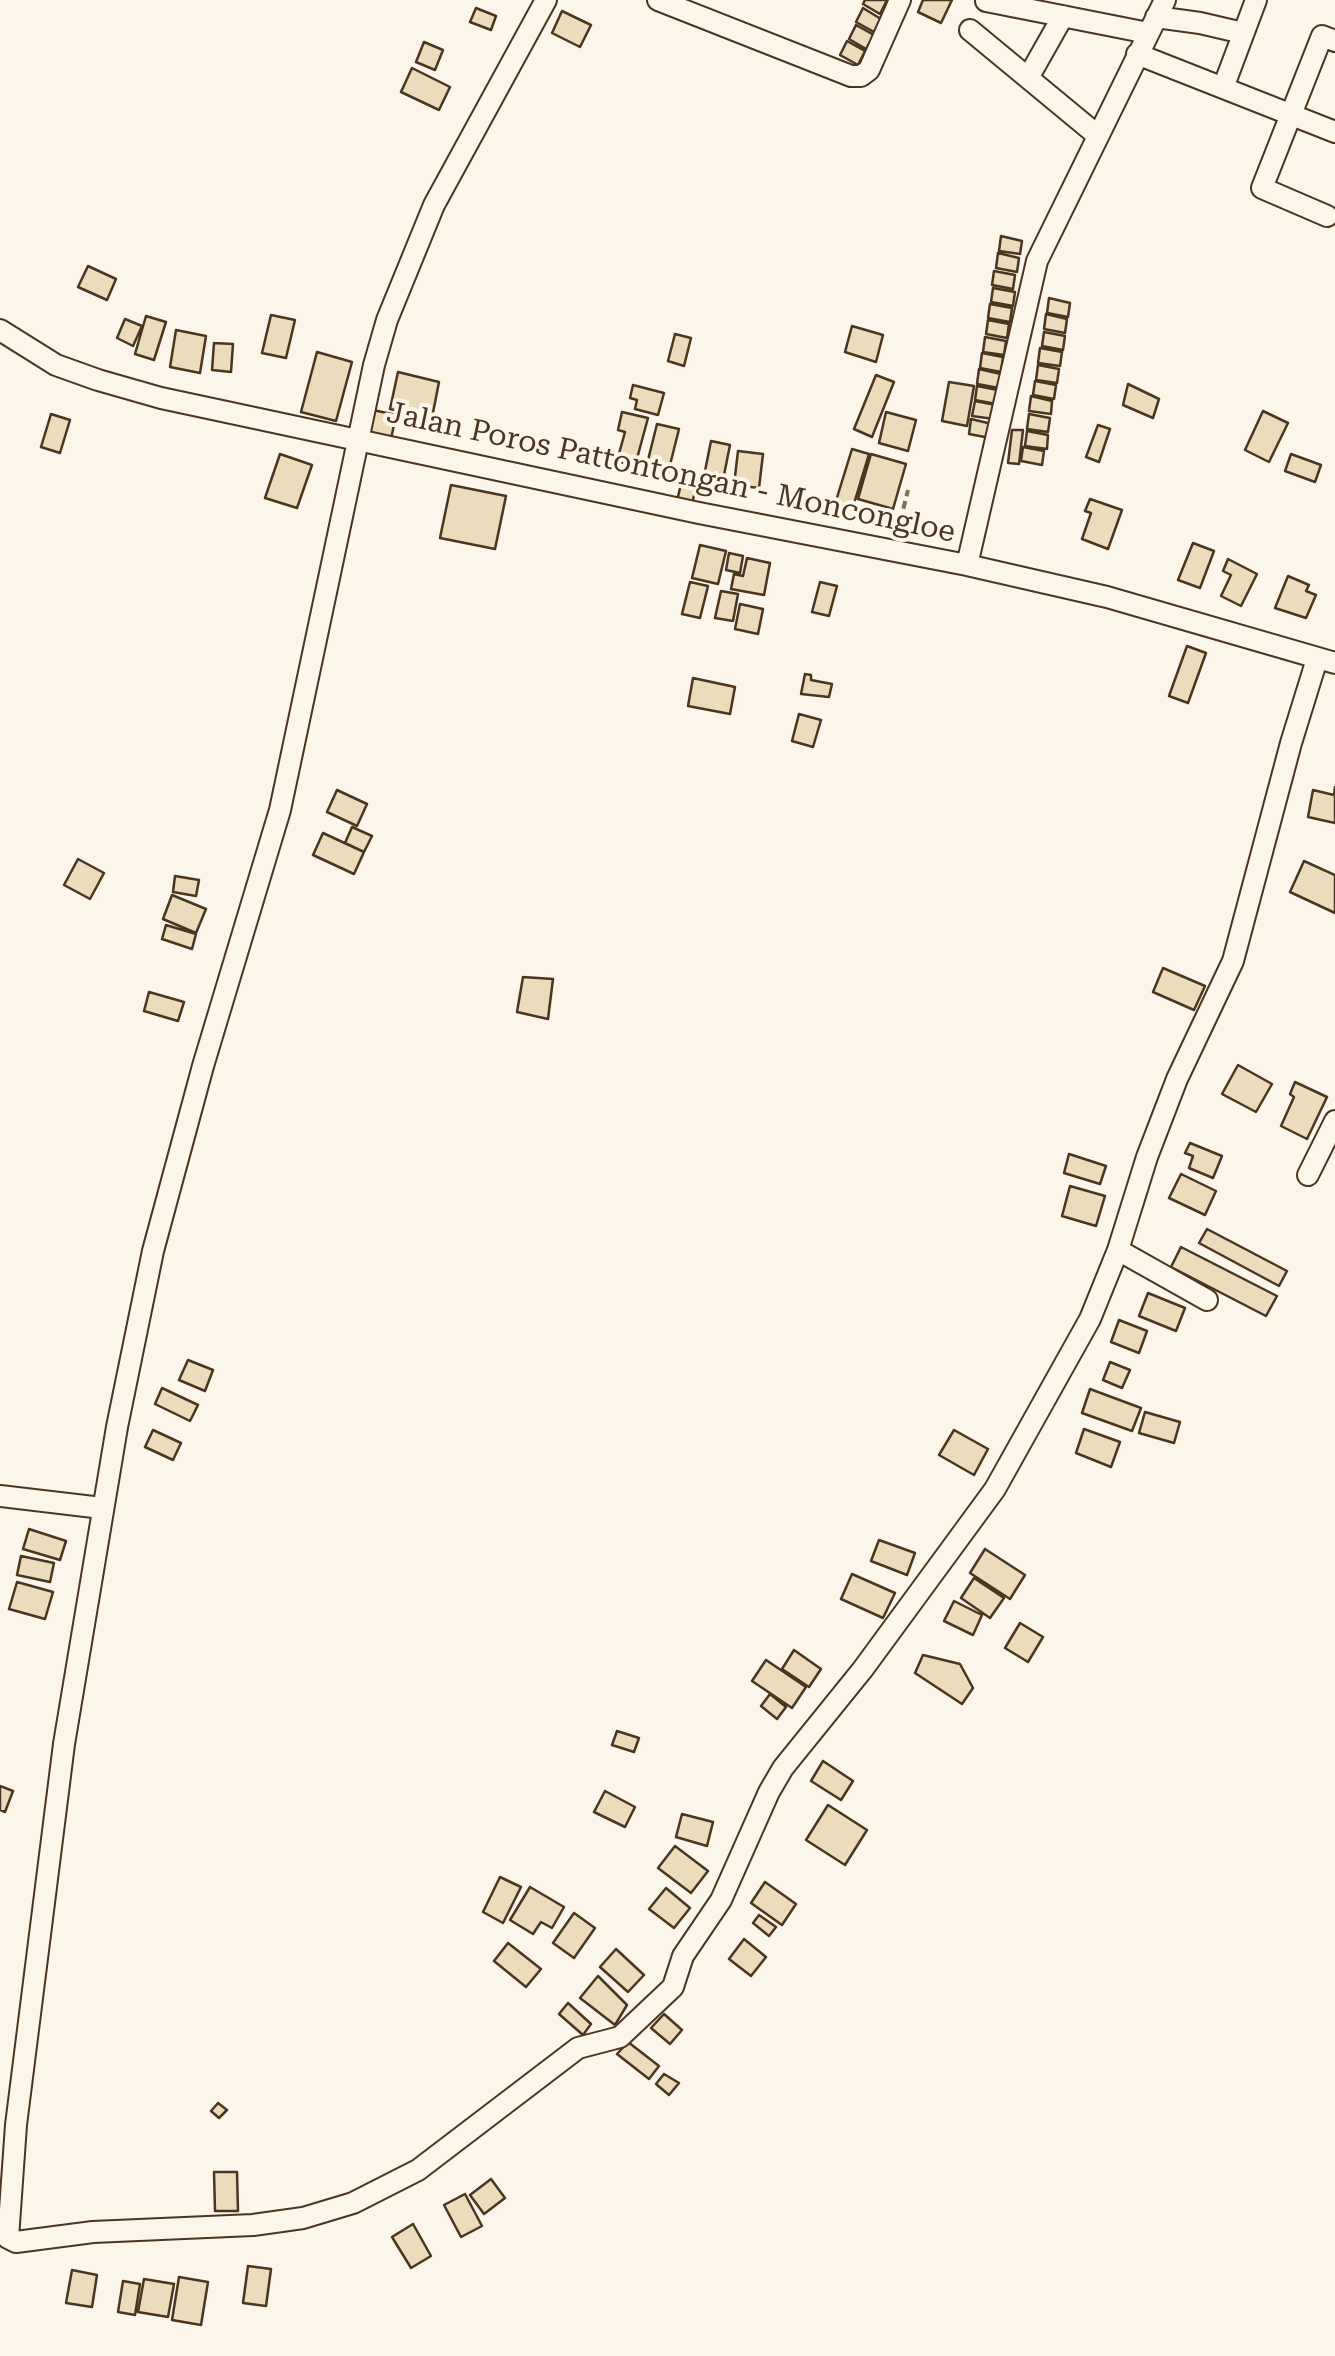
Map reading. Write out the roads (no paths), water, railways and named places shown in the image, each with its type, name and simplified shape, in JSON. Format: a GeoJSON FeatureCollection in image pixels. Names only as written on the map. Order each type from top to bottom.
{"type":"FeatureCollection","features":[{"type":"Feature","properties":{"kind":"street"},"geometry":{"type":"LineString","coordinates":[[546,0],[434,205],[387,320],[280,810],[203,1066],[153,1251],[102,1508],[64,1744],[16,2125],[8,2238],[16,2242],[93,2232],[253,2225],[303,2218],[354,2203],[418,2170],[578,2048],[620,2037],[673,1987],[683,1956],[704,1930],[732,1880],[783,1768],[863,1669],[995,1489],[1076,1345],[1118,1250],[1171,1095],[1233,961],[1286,759],[1326,661]]}},
{"type":"Feature","properties":{"kind":"street"},"geometry":{"type":"LineString","coordinates":[[658,0],[851,76],[861,76],[868,70],[900,0]]}},
{"type":"Feature","properties":{"kind":"street"},"geometry":{"type":"LineString","coordinates":[[1223,88],[1256,0]]}},
{"type":"Feature","properties":{"kind":"street"},"geometry":{"type":"LineString","coordinates":[[986,1],[1063,16],[1156,17],[1200,22],[1243,33]]}},
{"type":"Feature","properties":{"kind":"street"},"geometry":{"type":"LineString","coordinates":[[1028,78],[1063,16]]}},
{"type":"Feature","properties":{"kind":"street"},"geometry":{"type":"LineString","coordinates":[[967,564],[1036,261],[1156,17]]}},
{"type":"Feature","properties":{"kind":"street"},"geometry":{"type":"LineString","coordinates":[[970,30],[1097,135]]}},
{"type":"Feature","properties":{"kind":"street"},"geometry":{"type":"LineString","coordinates":[[1328,216],[1262,188],[1322,36],[1335,41]]}},
{"type":"Feature","properties":{"kind":"street"},"geometry":{"type":"LineString","coordinates":[[1137,54],[1335,132]]}},
{"type":"Feature","properties":{"kind":"street","name":"Jalan Poros Pattontongan - Moncongloe"},"geometry":{"type":"LineString","coordinates":[[0,330],[56,365],[162,398],[699,513],[967,564],[1107,597],[1326,661]]}},
{"type":"Feature","properties":{"kind":"street"},"geometry":{"type":"LineString","coordinates":[[1308,1175],[1335,1121]]}},
{"type":"Feature","properties":{"kind":"street"},"geometry":{"type":"LineString","coordinates":[[1118,1250],[1207,1300]]}},
{"type":"Feature","properties":{"kind":"street"},"geometry":{"type":"LineString","coordinates":[[0,1496],[102,1508]]}}]}
